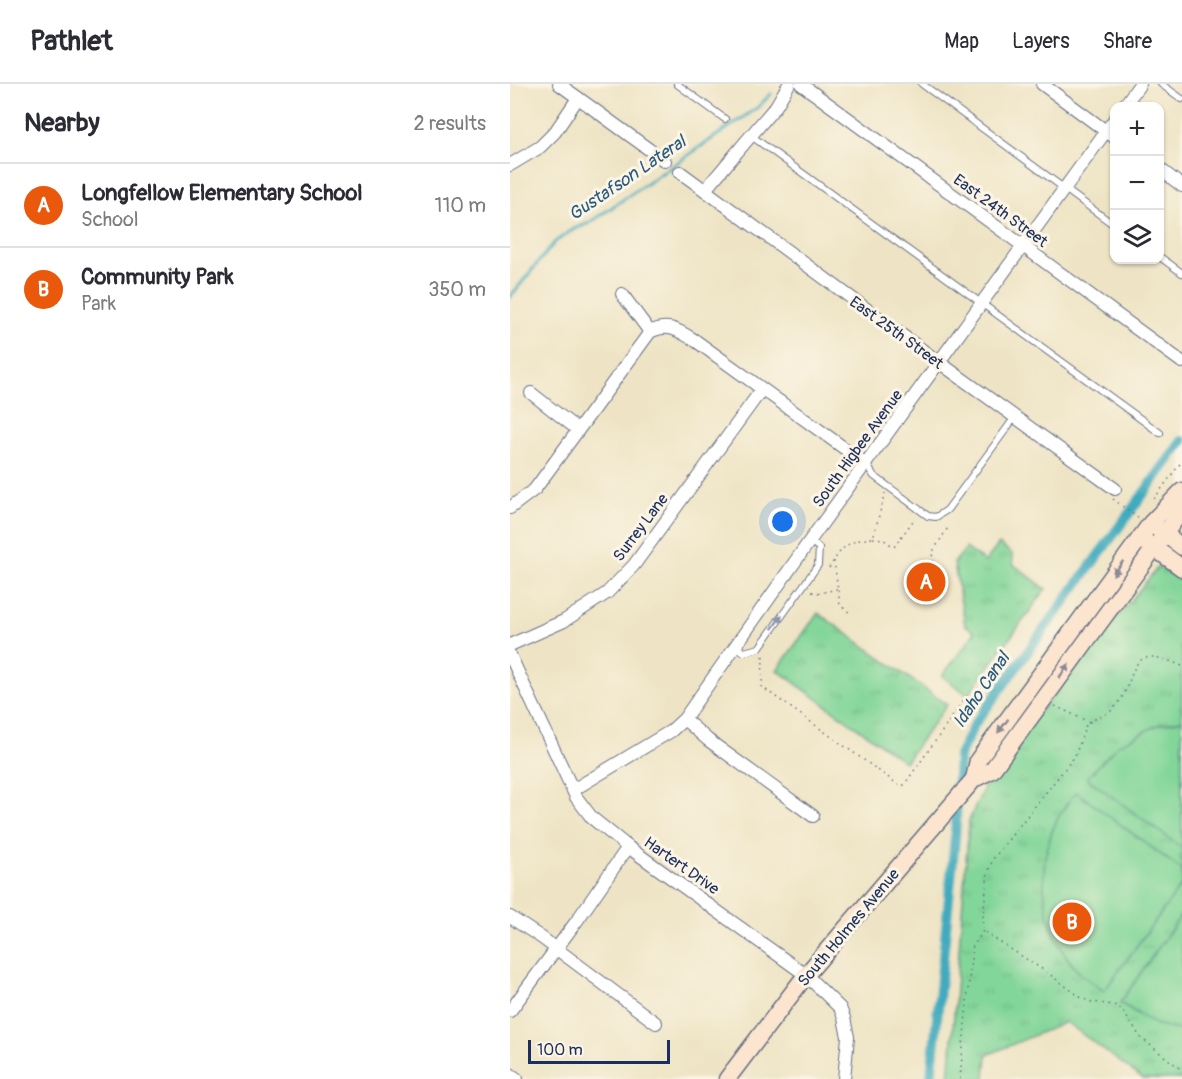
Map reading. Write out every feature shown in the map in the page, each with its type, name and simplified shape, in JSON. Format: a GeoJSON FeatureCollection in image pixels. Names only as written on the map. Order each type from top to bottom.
{"type":"FeatureCollection","features":[{"type":"Feature","properties":{"kind":"main road","name":"South Holmes Avenue"},"geometry":{"type":"LineString","coordinates":[[974,779],[978,760],[1140,538],[1145,521],[1182,491]]}},
{"type":"Feature","properties":{"kind":"main road","name":"South Holmes Avenue"},"geometry":{"type":"LineString","coordinates":[[727,1079],[806,975],[974,779],[992,770],[1177,518],[1182,503]]}},
{"type":"Feature","properties":{"kind":"main road"},"geometry":{"type":"LineString","coordinates":[[1145,521],[1182,547]]}},
{"type":"Feature","properties":{"kind":"main road"},"geometry":{"type":"LineString","coordinates":[[1140,538],[1182,568]]}},
{"type":"Feature","properties":{"kind":"street"},"geometry":{"type":"LineString","coordinates":[[559,84],[665,161]]}},
{"type":"Feature","properties":{"kind":"street"},"geometry":{"type":"LineString","coordinates":[[705,190],[776,106],[789,84]]}},
{"type":"Feature","properties":{"kind":"street","name":"East 24th Street"},"geometry":{"type":"LineString","coordinates":[[801,84],[1182,362]]}},
{"type":"Feature","properties":{"kind":"street"},"geometry":{"type":"LineString","coordinates":[[1042,84],[1110,133]]}},
{"type":"Feature","properties":{"kind":"street"},"geometry":{"type":"LineString","coordinates":[[1127,102],[1140,84]]}},
{"type":"Feature","properties":{"kind":"street"},"geometry":{"type":"LineString","coordinates":[[510,165],[540,147],[555,132],[578,98]]}},
{"type":"Feature","properties":{"kind":"street","name":"South Higbee Avenue"},"geometry":{"type":"LineString","coordinates":[[573,790],[671,730],[684,719],[1022,246],[1110,135]]}},
{"type":"Feature","properties":{"kind":"street","name":"East 25th Street"},"geometry":{"type":"LineString","coordinates":[[680,172],[1015,417],[1114,494]]}},
{"type":"Feature","properties":{"kind":"street"},"geometry":{"type":"LineString","coordinates":[[1164,172],[1182,186]]}},
{"type":"Feature","properties":{"kind":"street"},"geometry":{"type":"LineString","coordinates":[[622,294],[650,332]]}},
{"type":"Feature","properties":{"kind":"street"},"geometry":{"type":"LineString","coordinates":[[510,508],[535,489],[650,332],[659,327],[675,328],[696,341],[866,464]]}},
{"type":"Feature","properties":{"kind":"street","name":"Surrey Lane"},"geometry":{"type":"LineString","coordinates":[[510,645],[564,621],[607,592],[634,565],[762,389]]}},
{"type":"Feature","properties":{"kind":"street"},"geometry":{"type":"LineString","coordinates":[[531,393],[577,429]]}},
{"type":"Feature","properties":{"kind":"street","name":"Hartert Drive"},"geometry":{"type":"LineString","coordinates":[[510,655],[576,797],[592,818],[628,847],[806,975],[840,1008],[848,1037],[844,1079]]}},
{"type":"Feature","properties":{"kind":"street"},"geometry":{"type":"LineString","coordinates":[[684,719],[708,740],[813,816]]}},
{"type":"Feature","properties":{"kind":"street"},"geometry":{"type":"LineString","coordinates":[[510,1011],[628,847]]}},
{"type":"Feature","properties":{"kind":"street"},"geometry":{"type":"LineString","coordinates":[[510,917],[656,1023]]}},
{"type":"Feature","properties":{"kind":"street"},"geometry":{"type":"LineString","coordinates":[[510,1074],[517,1079]]}},
{"type":"Feature","properties":{"kind":"lane"},"geometry":{"type":"LineString","coordinates":[[677,84],[725,119]]}},
{"type":"Feature","properties":{"kind":"lane"},"geometry":{"type":"LineString","coordinates":[[922,84],[1110,222]]}},
{"type":"Feature","properties":{"kind":"lane"},"geometry":{"type":"LineString","coordinates":[[1161,84],[1182,99]]}},
{"type":"Feature","properties":{"kind":"lane"},"geometry":{"type":"LineString","coordinates":[[750,135],[1160,433]]}},
{"type":"Feature","properties":{"kind":"lane"},"geometry":{"type":"LineString","coordinates":[[1164,260],[1182,273]]}},
{"type":"Feature","properties":{"kind":"lane"},"geometry":{"type":"LineString","coordinates":[[866,464],[874,476],[928,516],[936,517],[942,515],[1015,417]]}},
{"type":"Feature","properties":{"kind":"lane"},"geometry":{"type":"LineString","coordinates":[[735,646],[744,652],[759,648],[818,565],[819,548],[810,541]]}},
{"type":"Feature","properties":{"kind":"path"},"geometry":{"type":"LineString","coordinates":[[1152,502],[1182,461]]}},
{"type":"Feature","properties":{"kind":"path"},"geometry":{"type":"LineString","coordinates":[[873,537],[885,493]]}},
{"type":"Feature","properties":{"kind":"path"},"geometry":{"type":"LineString","coordinates":[[1114,494],[1120,505],[1145,521]]}},
{"type":"Feature","properties":{"kind":"path"},"geometry":{"type":"LineString","coordinates":[[829,568],[840,550],[854,540],[873,537],[884,539],[894,547],[915,518]]}},
{"type":"Feature","properties":{"kind":"path"},"geometry":{"type":"LineString","coordinates":[[934,568],[932,553],[949,526]]}},
{"type":"Feature","properties":{"kind":"path"},"geometry":{"type":"LineString","coordinates":[[834,560],[840,605],[850,613]]}},
{"type":"Feature","properties":{"kind":"path"},"geometry":{"type":"LineString","coordinates":[[812,592],[820,593],[838,589]]}},
{"type":"Feature","properties":{"kind":"path"},"geometry":{"type":"LineString","coordinates":[[759,648],[763,657],[762,687],[900,786],[904,785],[968,695]]}},
{"type":"Feature","properties":{"kind":"path"},"geometry":{"type":"LineString","coordinates":[[1043,700],[1089,722],[1105,716],[1114,709],[1139,660],[1149,657],[1159,658],[1182,666]]}},
{"type":"Feature","properties":{"kind":"path"},"geometry":{"type":"LineString","coordinates":[[1089,722],[1075,756],[993,859],[986,885],[982,926],[984,931],[1083,999],[1114,1005],[1122,1010],[1141,1038],[1182,1070]]}},
{"type":"Feature","properties":{"kind":"path"},"geometry":{"type":"LineString","coordinates":[[960,1079],[972,948],[984,931]]}},
{"type":"Feature","properties":{"kind":"green space"},"geometry":{"type":"Polygon","coordinates":[[[999,544],[1012,554],[1013,564],[1046,589],[968,695],[942,676],[975,632],[965,625],[954,563],[966,548],[985,562],[999,544]]]}},
{"type":"Feature","properties":{"kind":"green space"},"geometry":{"type":"Polygon","coordinates":[[[1159,566],[1182,582],[1182,1079],[1143,1079],[1066,1022],[987,1055],[985,1079],[949,1079],[969,821],[992,770],[1159,566]]]}},
{"type":"Feature","properties":{"kind":"green space"},"geometry":{"type":"Polygon","coordinates":[[[818,613],[947,705],[905,762],[777,670],[818,613]]]}},
{"type":"Feature","properties":{"kind":"green space"},"geometry":{"type":"Polygon","coordinates":[[[1182,720],[1182,848],[1087,778],[1118,745],[1157,725],[1182,720]]]}},
{"type":"Feature","properties":{"kind":"green space"},"geometry":{"type":"Polygon","coordinates":[[[1076,792],[1182,870],[1182,884],[1104,991],[1078,971],[1064,952],[1048,915],[1045,896],[1044,876],[1050,837],[1058,818],[1076,792]]]}},
{"type":"Feature","properties":{"kind":"green space"},"geometry":{"type":"Polygon","coordinates":[[[1182,914],[1182,1031],[1155,1024],[1120,1003],[1182,914]]]}},
{"type":"Feature","properties":{"kind":"waterway","name":"Gustafson Lateral"},"geometry":{"type":"LineString","coordinates":[[510,297],[555,242],[572,230],[589,223],[757,108],[771,94]]}},
{"type":"Feature","properties":{"kind":"waterway","name":"Idaho Canal"},"geometry":{"type":"LineString","coordinates":[[931,1079],[955,838],[959,756],[974,725],[1182,441]]}},
{"type":"Feature","properties":{"kind":"place","name":"Longfellow Elementary School"},"geometry":{"type":"Point","coordinates":[926,582]}},
{"type":"Feature","properties":{"kind":"place","name":"Community Park"},"geometry":{"type":"Point","coordinates":[1072,922]}}]}
